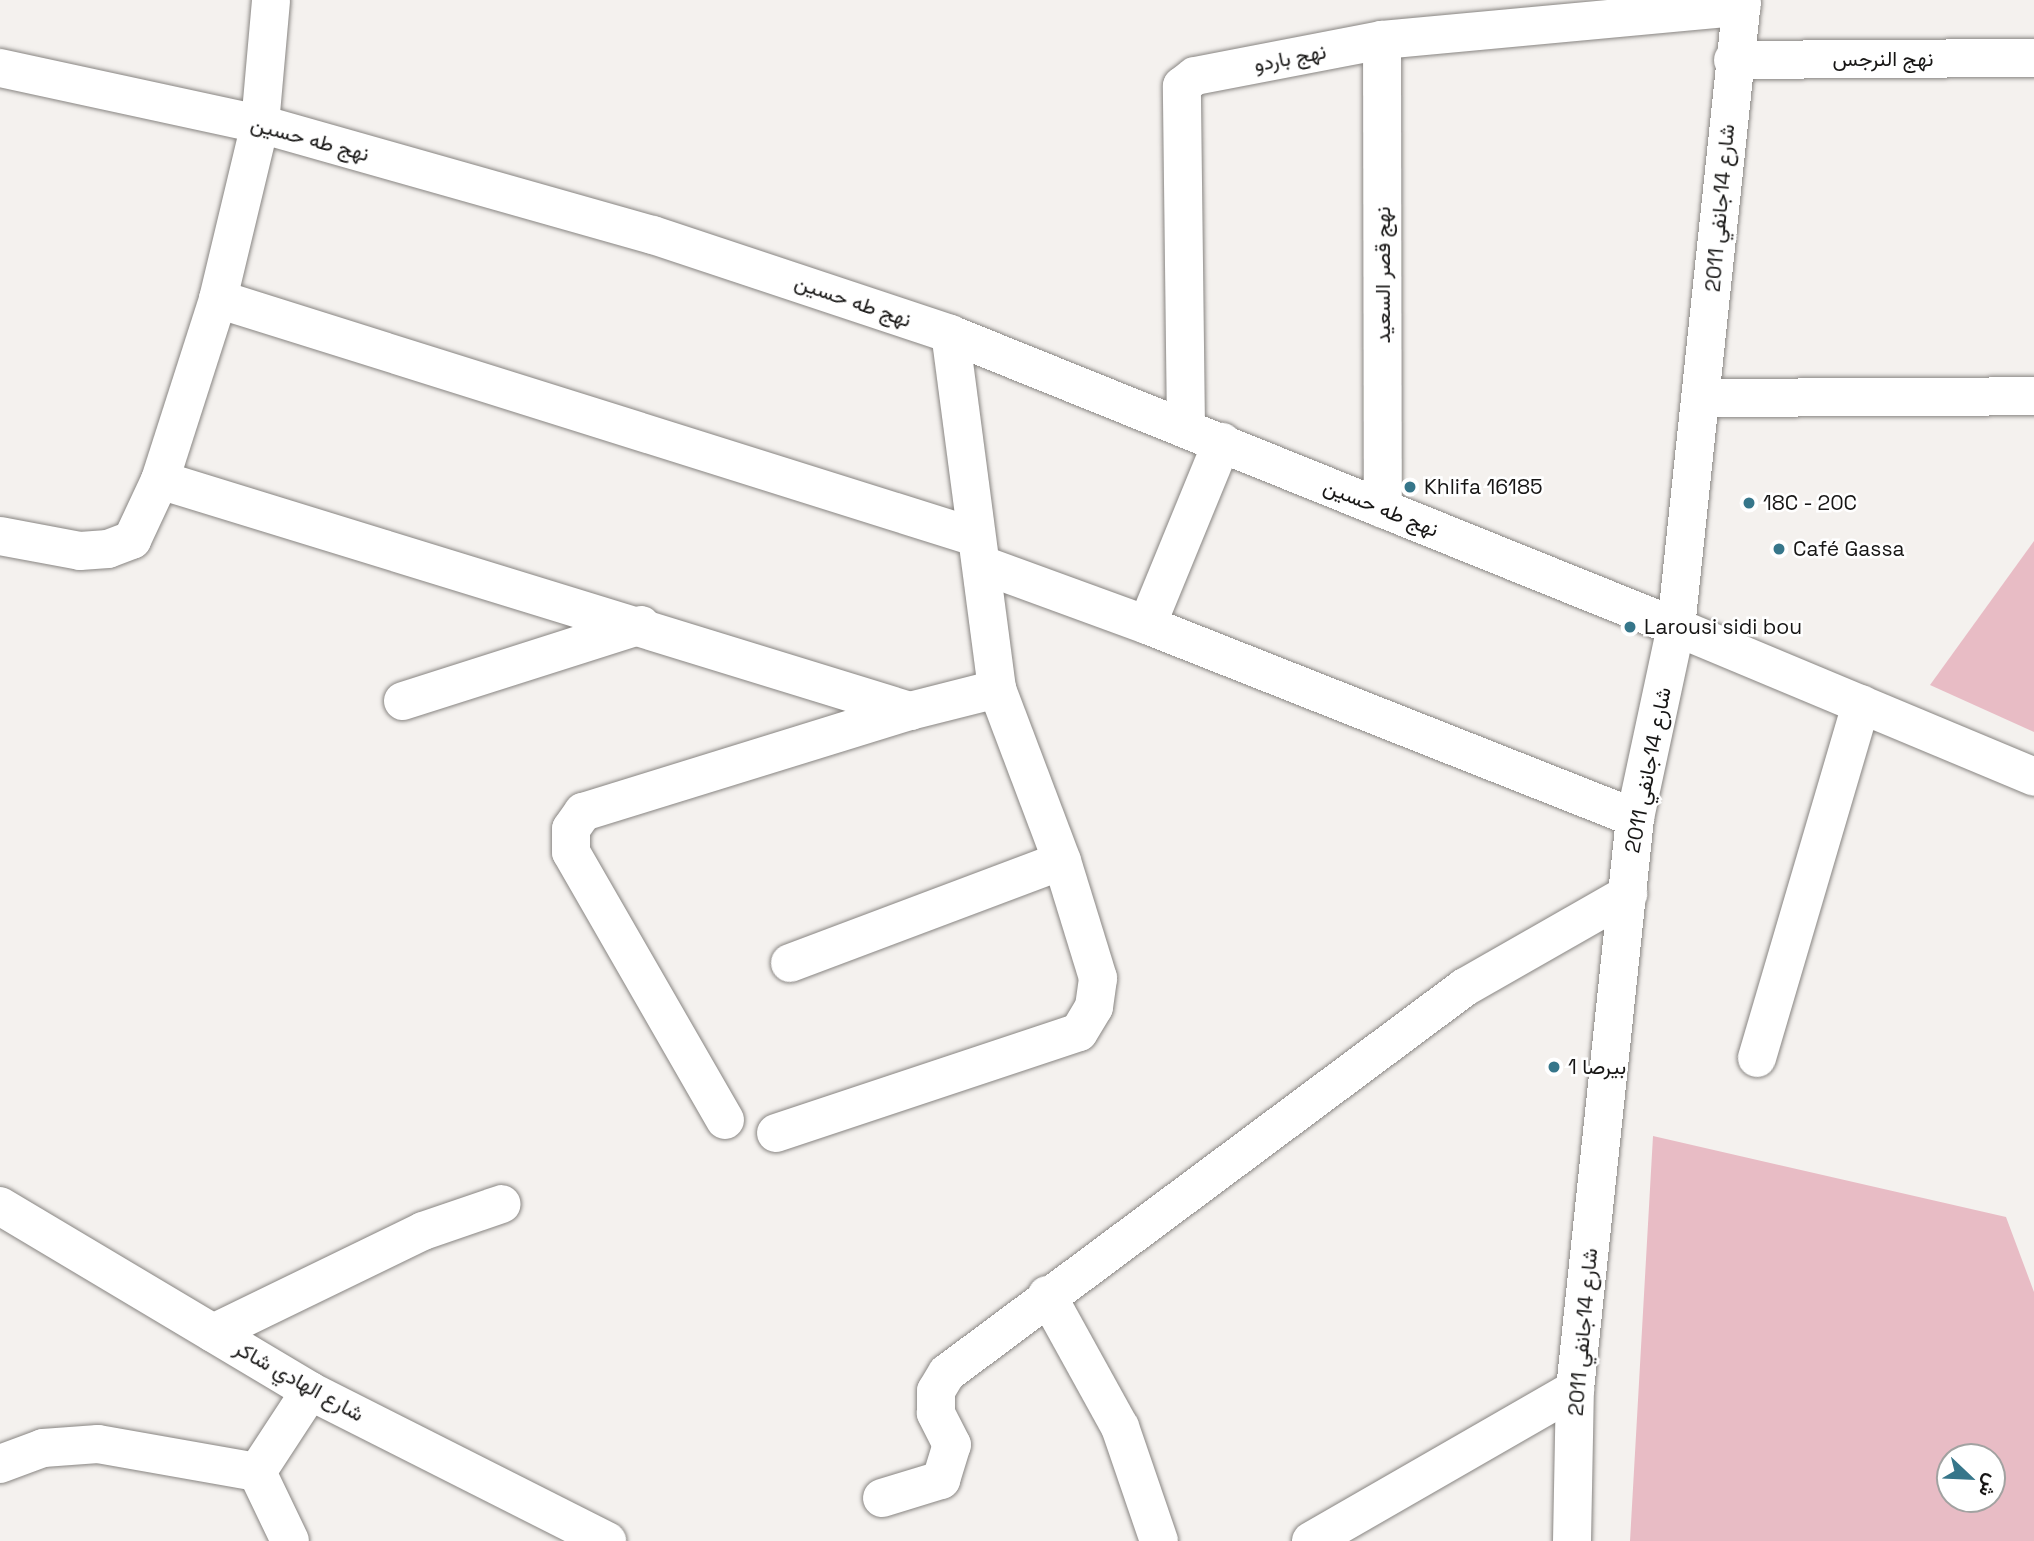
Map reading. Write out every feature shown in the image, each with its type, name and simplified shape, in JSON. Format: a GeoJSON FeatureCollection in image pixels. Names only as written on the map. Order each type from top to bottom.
{"type":"FeatureCollection","features":[{"type":"Feature","properties":{"kind":"street"},"geometry":{"type":"LineString","coordinates":[[0,536],[80,551],[108,549],[132,540],[160,480],[218,299],[260,124],[271,0]]}},
{"type":"Feature","properties":{"kind":"street","name":"نهج باردو"},"geometry":{"type":"LineString","coordinates":[[1185,428],[1182,86],[1195,76],[1382,40],[1742,3]]}},
{"type":"Feature","properties":{"kind":"street","name":"شارع 14جانفي 2011"},"geometry":{"type":"LineString","coordinates":[[1572,1541],[1575,1389],[1635,818],[1676,627],[1704,398],[1733,60],[1742,3]]}},
{"type":"Feature","properties":{"kind":"street","name":"نهج قصر السعيد"},"geometry":{"type":"LineString","coordinates":[[1382,40],[1383,509]]}},
{"type":"Feature","properties":{"kind":"street","name":"نهج النرجس"},"geometry":{"type":"LineString","coordinates":[[1733,60],[2034,58]]}},
{"type":"Feature","properties":{"kind":"street","name":"نهج طه حسين"},"geometry":{"type":"LineString","coordinates":[[0,68],[260,124],[653,235],[950,334],[1223,442],[1861,704],[2029,770]]}},
{"type":"Feature","properties":{"kind":"street"},"geometry":{"type":"LineString","coordinates":[[218,299],[979,551],[1147,625],[1635,818]]}},
{"type":"Feature","properties":{"kind":"street"},"geometry":{"type":"LineString","coordinates":[[776,1133],[1079,1032],[1094,1007],[1098,978],[1062,861],[998,689],[950,334]]}},
{"type":"Feature","properties":{"kind":"street"},"geometry":{"type":"LineString","coordinates":[[1704,398],[2034,396]]}},
{"type":"Feature","properties":{"kind":"street"},"geometry":{"type":"LineString","coordinates":[[1147,625],[1223,442]]}},
{"type":"Feature","properties":{"kind":"street"},"geometry":{"type":"LineString","coordinates":[[160,480],[640,625],[910,711]]}},
{"type":"Feature","properties":{"kind":"street"},"geometry":{"type":"LineString","coordinates":[[403,701],[640,625]]}},
{"type":"Feature","properties":{"kind":"street"},"geometry":{"type":"LineString","coordinates":[[724,1120],[571,852],[571,829],[583,812],[910,711],[998,689]]}},
{"type":"Feature","properties":{"kind":"street"},"geometry":{"type":"LineString","coordinates":[[1757,1058],[1861,704]]}},
{"type":"Feature","properties":{"kind":"street"},"geometry":{"type":"LineString","coordinates":[[790,963],[1062,861]]}},
{"type":"Feature","properties":{"kind":"street"},"geometry":{"type":"LineString","coordinates":[[882,1498],[941,1480],[952,1445],[936,1413],[936,1391],[947,1373],[1047,1295],[1465,987],[1628,894]]}},
{"type":"Feature","properties":{"kind":"street"},"geometry":{"type":"LineString","coordinates":[[214,1333],[423,1231],[502,1204]]}},
{"type":"Feature","properties":{"kind":"street","name":"شارع الهادي شاكر"},"geometry":{"type":"LineString","coordinates":[[0,1206],[310,1391],[607,1541]]}},
{"type":"Feature","properties":{"kind":"street"},"geometry":{"type":"LineString","coordinates":[[1047,1295],[1120,1427],[1159,1541]]}},
{"type":"Feature","properties":{"kind":"street"},"geometry":{"type":"LineString","coordinates":[[1311,1541],[1575,1389]]}},
{"type":"Feature","properties":{"kind":"street"},"geometry":{"type":"LineString","coordinates":[[257,1472],[310,1391]]}},
{"type":"Feature","properties":{"kind":"street"},"geometry":{"type":"LineString","coordinates":[[0,1464],[43,1448],[98,1444],[257,1472]]}},
{"type":"Feature","properties":{"kind":"street"},"geometry":{"type":"LineString","coordinates":[[257,1472],[290,1541]]}},
{"type":"Feature","properties":{"kind":"shaded area"},"geometry":{"type":"Polygon","coordinates":[[[2034,541],[2034,732],[1930,685],[2034,541]]]}},
{"type":"Feature","properties":{"kind":"shaded area"},"geometry":{"type":"Polygon","coordinates":[[[1653,1136],[2006,1217],[2034,1292],[2034,1541],[1630,1541],[1653,1136]]]}},
{"type":"Feature","properties":{"kind":"place","name":"Khlifa 16185"},"geometry":{"type":"Point","coordinates":[1410,487]}},
{"type":"Feature","properties":{"kind":"place","name":"18C - 20C"},"geometry":{"type":"Point","coordinates":[1749,503]}},
{"type":"Feature","properties":{"kind":"place","name":"Café Gassa"},"geometry":{"type":"Point","coordinates":[1779,549]}},
{"type":"Feature","properties":{"kind":"place","name":"Larousi sidi bou"},"geometry":{"type":"Point","coordinates":[1630,627]}},
{"type":"Feature","properties":{"kind":"place","name":"بيرصا 1"},"geometry":{"type":"Point","coordinates":[1554,1067]}}]}
